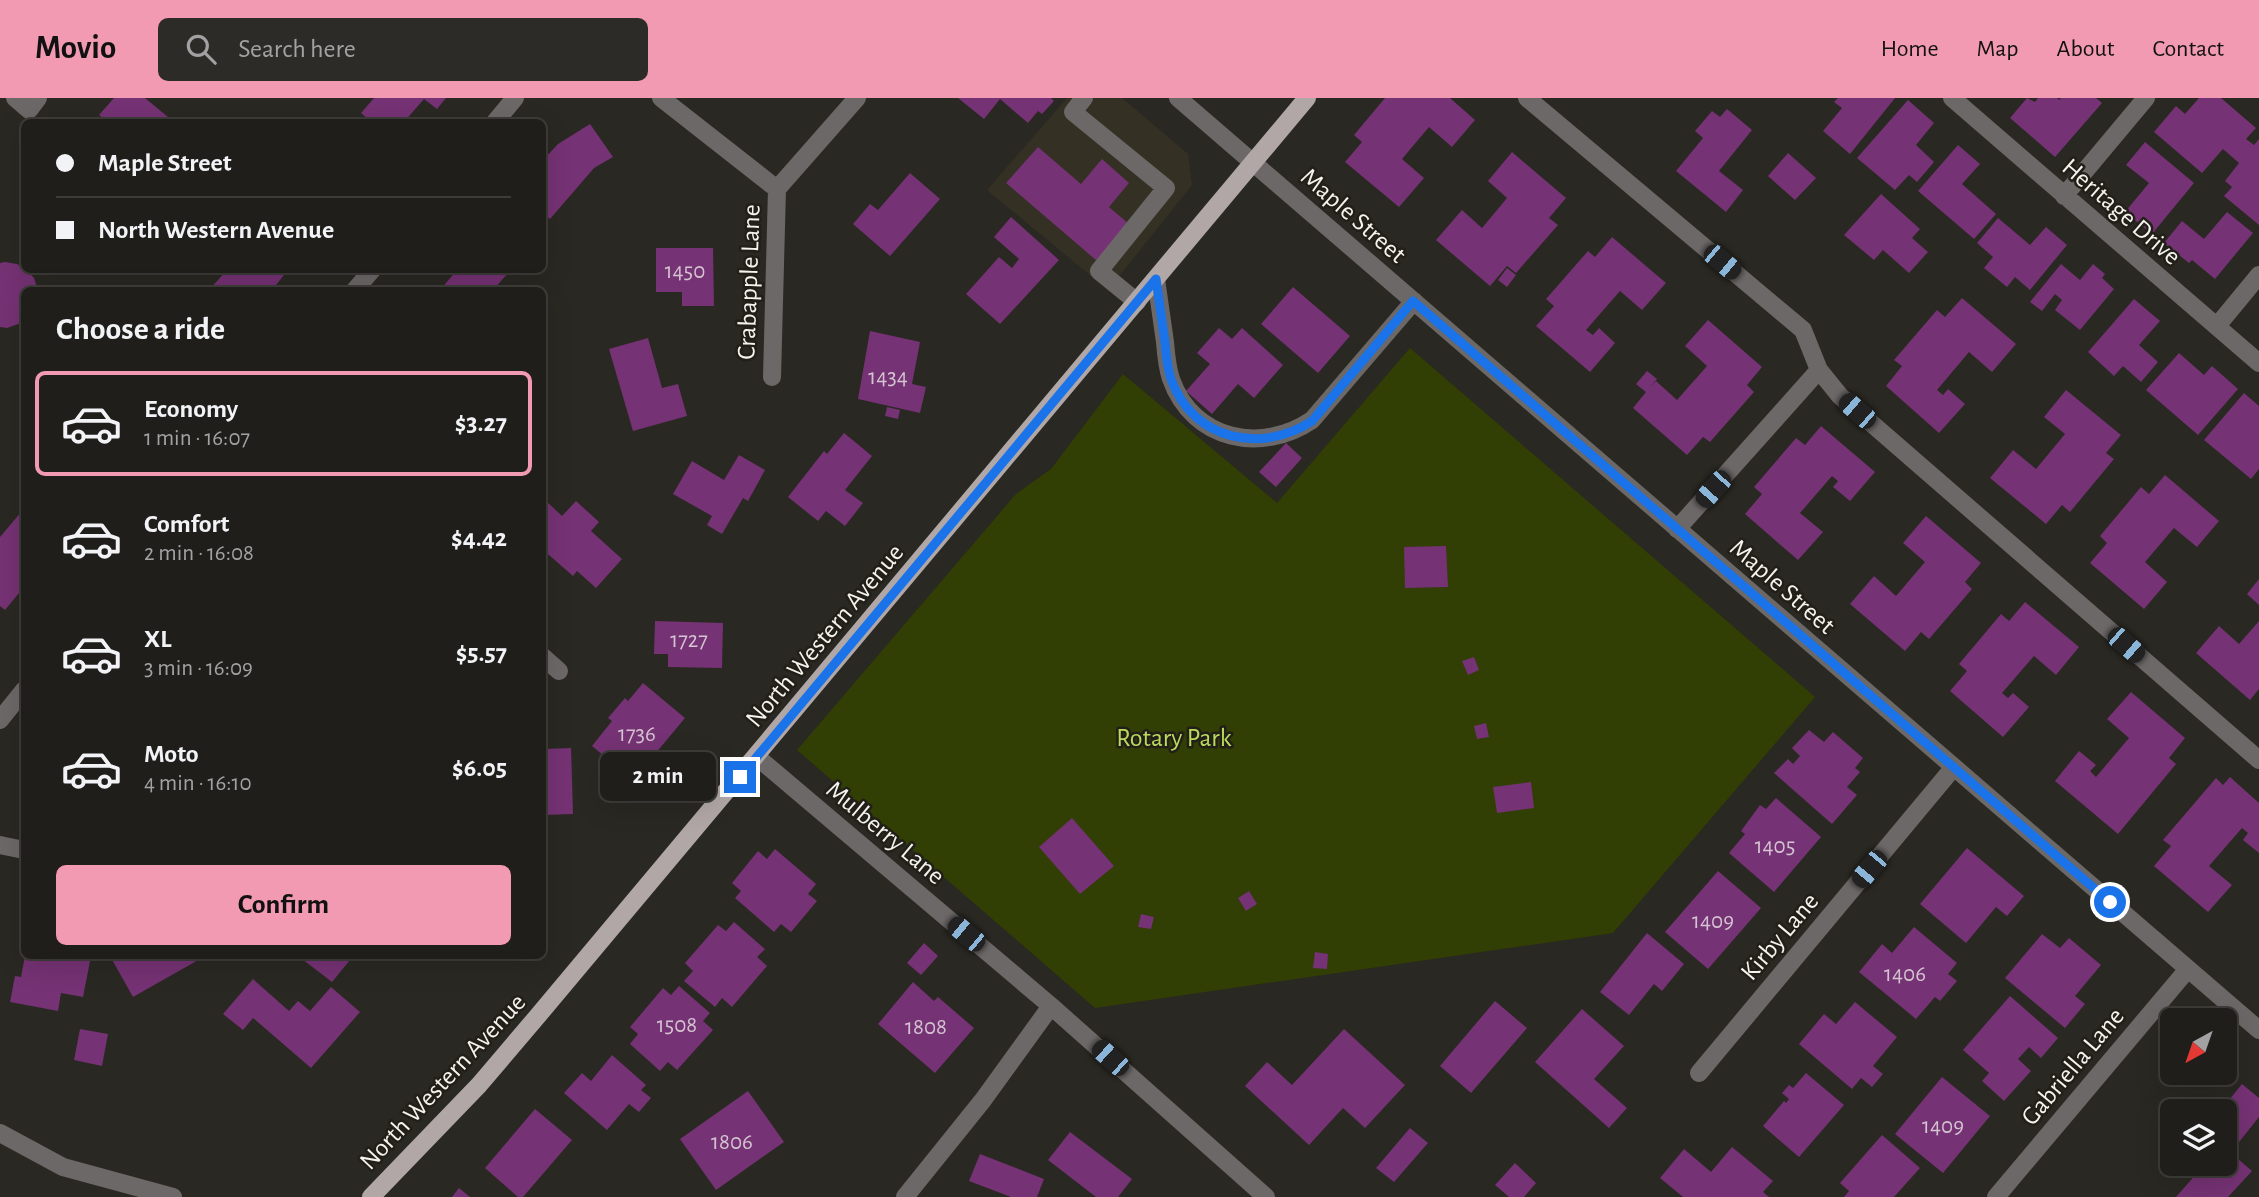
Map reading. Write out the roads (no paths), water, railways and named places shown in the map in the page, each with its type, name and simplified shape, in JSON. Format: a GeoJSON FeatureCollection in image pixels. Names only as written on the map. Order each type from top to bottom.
{"type":"FeatureCollection","features":[{"type":"Feature","properties":{"kind":"main road","name":"North Western Avenue"},"geometry":{"type":"LineString","coordinates":[[371,1197],[479,1085],[757,757],[1307,98]]}},
{"type":"Feature","properties":{"kind":"street"},"geometry":{"type":"LineString","coordinates":[[498,119],[515,98]]}},
{"type":"Feature","properties":{"kind":"street"},"geometry":{"type":"LineString","coordinates":[[661,98],[777,189],[857,98]]}},
{"type":"Feature","properties":{"kind":"street"},"geometry":{"type":"LineString","coordinates":[[1084,98],[1073,112],[1166,188],[1099,271],[1137,302]]}},
{"type":"Feature","properties":{"kind":"street","name":"Maple Street"},"geometry":{"type":"LineString","coordinates":[[1178,98],[2259,1030]]}},
{"type":"Feature","properties":{"kind":"street"},"geometry":{"type":"LineString","coordinates":[[1527,98],[1803,330],[1819,370],[1840,396],[2259,760]]}},
{"type":"Feature","properties":{"kind":"street","name":"Heritage Drive"},"geometry":{"type":"LineString","coordinates":[[1952,98],[2259,363]]}},
{"type":"Feature","properties":{"kind":"street"},"geometry":{"type":"LineString","coordinates":[[2064,196],[2147,98]]}},
{"type":"Feature","properties":{"kind":"street","name":"Crabapple Lane"},"geometry":{"type":"LineString","coordinates":[[772,377],[777,189]]}},
{"type":"Feature","properties":{"kind":"street"},"geometry":{"type":"LineString","coordinates":[[358,287],[369,273]]}},
{"type":"Feature","properties":{"kind":"street"},"geometry":{"type":"LineString","coordinates":[[2217,326],[2259,275]]}},
{"type":"Feature","properties":{"kind":"street"},"geometry":{"type":"LineString","coordinates":[[1156,279],[1167,365],[1180,397],[1204,423],[1220,432],[1251,440],[1284,435],[1299,430],[1312,421],[1413,301]]}},
{"type":"Feature","properties":{"kind":"street"},"geometry":{"type":"LineString","coordinates":[[1677,529],[1819,370]]}},
{"type":"Feature","properties":{"kind":"street"},"geometry":{"type":"LineString","coordinates":[[546,660],[559,671]]}},
{"type":"Feature","properties":{"kind":"street"},"geometry":{"type":"LineString","coordinates":[[0,720],[21,694]]}},
{"type":"Feature","properties":{"kind":"street","name":"Mulberry Lane"},"geometry":{"type":"LineString","coordinates":[[757,757],[1051,1006],[1266,1197]]}},
{"type":"Feature","properties":{"kind":"street","name":"Kirby Lane"},"geometry":{"type":"LineString","coordinates":[[1699,1073],[1954,767]]}},
{"type":"Feature","properties":{"kind":"street"},"geometry":{"type":"LineString","coordinates":[[0,845],[21,849]]}},
{"type":"Feature","properties":{"kind":"street","name":"Gabriella Lane"},"geometry":{"type":"LineString","coordinates":[[1996,1197],[2188,969]]}},
{"type":"Feature","properties":{"kind":"street"},"geometry":{"type":"LineString","coordinates":[[905,1197],[983,1100],[1051,1006]]}},
{"type":"Feature","properties":{"kind":"street"},"geometry":{"type":"LineString","coordinates":[[0,1133],[63,1167],[173,1197]]}},
{"type":"Feature","properties":{"kind":"park label","name":"Rotary Park"},"geometry":{"type":"Point","coordinates":[1174,737]}}]}
